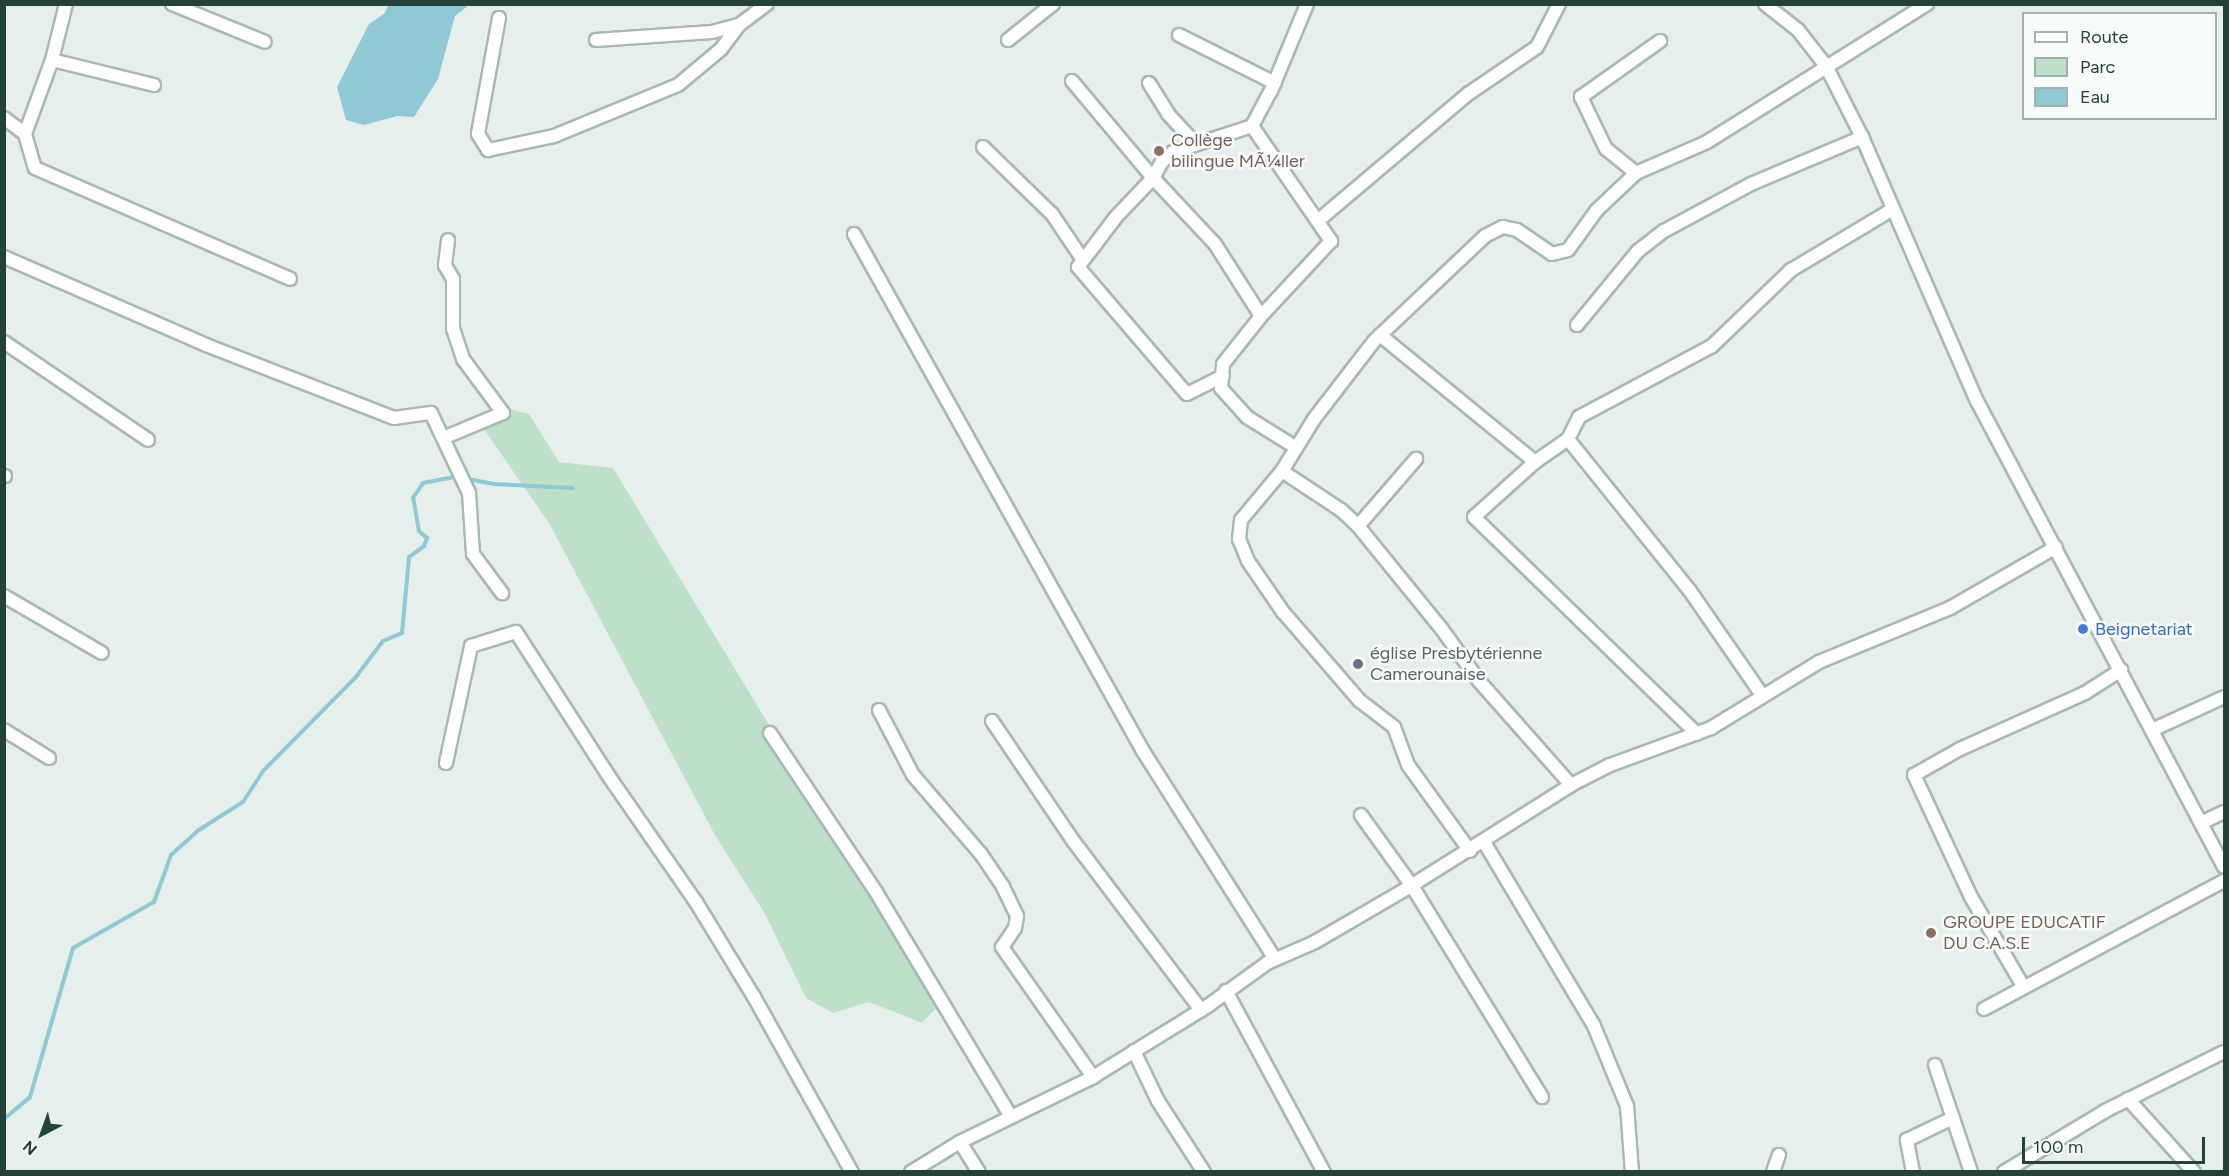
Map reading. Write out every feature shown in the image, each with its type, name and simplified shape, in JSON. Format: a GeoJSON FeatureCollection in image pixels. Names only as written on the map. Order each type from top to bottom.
{"type":"FeatureCollection","features":[{"type":"Feature","properties":{"kind":"street"},"geometry":{"type":"LineString","coordinates":[[66,4],[51,60],[25,134],[35,168],[291,279]]}},
{"type":"Feature","properties":{"kind":"street"},"geometry":{"type":"LineString","coordinates":[[172,4],[265,42]]}},
{"type":"Feature","properties":{"kind":"street"},"geometry":{"type":"LineString","coordinates":[[499,18],[478,134],[488,150],[554,136],[678,85],[721,49],[739,25],[767,4]]}},
{"type":"Feature","properties":{"kind":"street"},"geometry":{"type":"LineString","coordinates":[[1008,40],[1053,4]]}},
{"type":"Feature","properties":{"kind":"street"},"geometry":{"type":"LineString","coordinates":[[1223,376],[1187,394],[1078,267],[1116,217],[1153,178],[1162,162],[1173,152],[1252,126],[1275,82],[1307,4]]}},
{"type":"Feature","properties":{"kind":"street"},"geometry":{"type":"LineString","coordinates":[[1320,219],[1468,94],[1537,47],[1559,4]]}},
{"type":"Feature","properties":{"kind":"street"},"geometry":{"type":"LineString","coordinates":[[1765,4],[1798,30],[1826,66],[1862,137],[1977,401],[2224,867]]}},
{"type":"Feature","properties":{"kind":"street"},"geometry":{"type":"LineString","coordinates":[[1470,851],[1407,765],[1394,727],[1359,700],[1283,612],[1248,561],[1239,539],[1241,520],[1282,471],[1295,447],[1380,335],[1485,237],[1503,227],[1517,230],[1552,255],[1568,250],[1597,210],[1636,173],[1707,142],[1927,4]]}},
{"type":"Feature","properties":{"kind":"street"},"geometry":{"type":"LineString","coordinates":[[596,40],[712,32],[739,25]]}},
{"type":"Feature","properties":{"kind":"street"},"geometry":{"type":"LineString","coordinates":[[1179,35],[1275,82]]}},
{"type":"Feature","properties":{"kind":"street"},"geometry":{"type":"LineString","coordinates":[[1636,173],[1606,149],[1581,97],[1660,41]]}},
{"type":"Feature","properties":{"kind":"street"},"geometry":{"type":"LineString","coordinates":[[51,60],[154,85]]}},
{"type":"Feature","properties":{"kind":"street"},"geometry":{"type":"LineString","coordinates":[[1072,81],[1153,178],[1215,244],[1261,316]]}},
{"type":"Feature","properties":{"kind":"street"},"geometry":{"type":"LineString","coordinates":[[1149,83],[1168,114],[1196,144]]}},
{"type":"Feature","properties":{"kind":"street"},"geometry":{"type":"LineString","coordinates":[[4,118],[25,134]]}},
{"type":"Feature","properties":{"kind":"street"},"geometry":{"type":"LineString","coordinates":[[1252,126],[1320,219],[1332,241],[1261,316],[1223,364],[1221,388],[1230,401],[1295,447]]}},
{"type":"Feature","properties":{"kind":"street"},"geometry":{"type":"LineString","coordinates":[[1577,325],[1638,251],[1664,231],[1751,184],[1862,137]]}},
{"type":"Feature","properties":{"kind":"street"},"geometry":{"type":"LineString","coordinates":[[983,147],[1052,214],[1083,260]]}},
{"type":"Feature","properties":{"kind":"street"},"geometry":{"type":"LineString","coordinates":[[1697,734],[1474,517],[1535,462],[1568,439],[1579,417],[1712,346],[1791,270],[1893,209]]}},
{"type":"Feature","properties":{"kind":"street"},"geometry":{"type":"LineString","coordinates":[[854,234],[1143,751],[1275,959]]}},
{"type":"Feature","properties":{"kind":"street"},"geometry":{"type":"LineString","coordinates":[[443,438],[503,413],[463,359],[453,329],[453,279],[445,265],[448,240]]}},
{"type":"Feature","properties":{"kind":"street"},"geometry":{"type":"LineString","coordinates":[[4,256],[206,345],[394,418],[431,413],[469,493],[473,554],[502,593]]}},
{"type":"Feature","properties":{"kind":"street"},"geometry":{"type":"LineString","coordinates":[[1380,335],[1535,462]]}},
{"type":"Feature","properties":{"kind":"street"},"geometry":{"type":"LineString","coordinates":[[4,342],[148,440]]}},
{"type":"Feature","properties":{"kind":"street"},"geometry":{"type":"LineString","coordinates":[[1568,439],[1690,591],[1762,695]]}},
{"type":"Feature","properties":{"kind":"street"},"geometry":{"type":"LineString","coordinates":[[1358,526],[1416,459]]}},
{"type":"Feature","properties":{"kind":"street"},"geometry":{"type":"LineString","coordinates":[[1282,471],[1341,510],[1358,526],[1442,628],[1479,681],[1571,785]]}},
{"type":"Feature","properties":{"kind":"street"},"geometry":{"type":"LineString","coordinates":[[911,1172],[960,1142],[1093,1077],[1201,1010],[1275,959],[1315,942],[1412,886],[1571,785],[1610,765],[1697,734],[1735,715],[1762,695],[1819,662],[1950,608],[2056,547]]}},
{"type":"Feature","properties":{"kind":"street"},"geometry":{"type":"LineString","coordinates":[[4,596],[102,653]]}},
{"type":"Feature","properties":{"kind":"street"},"geometry":{"type":"LineString","coordinates":[[446,763],[471,646],[516,632],[608,775],[696,902],[754,996],[852,1172]]}},
{"type":"Feature","properties":{"kind":"street"},"geometry":{"type":"LineString","coordinates":[[2023,986],[1971,897],[1914,775],[1960,749],[2085,693],[2121,670]]}},
{"type":"Feature","properties":{"kind":"street"},"geometry":{"type":"LineString","coordinates":[[2152,730],[2224,697]]}},
{"type":"Feature","properties":{"kind":"street"},"geometry":{"type":"LineString","coordinates":[[879,710],[913,775],[981,854],[1004,887],[1017,916],[1015,928],[1002,947],[1093,1077]]}},
{"type":"Feature","properties":{"kind":"street"},"geometry":{"type":"LineString","coordinates":[[992,721],[1074,842],[1201,1010]]}},
{"type":"Feature","properties":{"kind":"street"},"geometry":{"type":"LineString","coordinates":[[4,730],[49,758]]}},
{"type":"Feature","properties":{"kind":"street"},"geometry":{"type":"LineString","coordinates":[[770,733],[876,892],[1011,1117]]}},
{"type":"Feature","properties":{"kind":"street"},"geometry":{"type":"LineString","coordinates":[[2201,823],[2224,812]]}},
{"type":"Feature","properties":{"kind":"street"},"geometry":{"type":"LineString","coordinates":[[1361,815],[1412,886],[1542,1097]]}},
{"type":"Feature","properties":{"kind":"street"},"geometry":{"type":"LineString","coordinates":[[1484,842],[1594,1026],[1627,1106],[1632,1172]]}},
{"type":"Feature","properties":{"kind":"street"},"geometry":{"type":"LineString","coordinates":[[1984,1009],[2023,986],[2073,965],[2117,937],[2224,881]]}},
{"type":"Feature","properties":{"kind":"street"},"geometry":{"type":"LineString","coordinates":[[1226,991],[1324,1172]]}},
{"type":"Feature","properties":{"kind":"street"},"geometry":{"type":"LineString","coordinates":[[1134,1051],[1158,1101],[1204,1172]]}},
{"type":"Feature","properties":{"kind":"street"},"geometry":{"type":"LineString","coordinates":[[2004,1172],[2128,1100],[2224,1052]]}},
{"type":"Feature","properties":{"kind":"street"},"geometry":{"type":"LineString","coordinates":[[1935,1065],[1971,1172]]}},
{"type":"Feature","properties":{"kind":"street"},"geometry":{"type":"LineString","coordinates":[[2128,1100],[2194,1172]]}},
{"type":"Feature","properties":{"kind":"street"},"geometry":{"type":"LineString","coordinates":[[1913,1172],[1907,1140],[1953,1118]]}},
{"type":"Feature","properties":{"kind":"street"},"geometry":{"type":"LineString","coordinates":[[960,1142],[979,1172]]}},
{"type":"Feature","properties":{"kind":"street"},"geometry":{"type":"LineString","coordinates":[[1773,1172],[1779,1155]]}},
{"type":"Feature","properties":{"kind":"green space"},"geometry":{"type":"Polygon","coordinates":[[[510,409],[529,414],[559,462],[613,468],[939,1005],[922,1023],[869,1002],[833,1013],[806,998],[764,912],[716,837],[549,523],[481,425],[510,409]]]}},
{"type":"Feature","properties":{"kind":"water"},"geometry":{"type":"Polygon","coordinates":[[[389,4],[469,5],[455,16],[438,79],[414,117],[397,116],[364,125],[346,120],[337,87],[369,24],[384,14],[389,4]]]}},
{"type":"Feature","properties":{"kind":"waterway"},"geometry":{"type":"LineString","coordinates":[[4,1119],[30,1097],[73,948],[154,902],[171,855],[199,830],[243,802],[263,771],[355,678],[383,641],[402,633],[409,557],[424,546],[427,538],[419,531],[413,498],[423,483],[455,477]]}},
{"type":"Feature","properties":{"kind":"waterway"},"geometry":{"type":"LineString","coordinates":[[468,479],[493,484],[573,488]]}},
{"type":"Feature","properties":{"kind":"place","name":"Collège bilingue MÃ¼ller"},"geometry":{"type":"Point","coordinates":[1159,151]}},
{"type":"Feature","properties":{"kind":"place","name":"Beignetariat"},"geometry":{"type":"Point","coordinates":[2083,629]}},
{"type":"Feature","properties":{"kind":"place","name":"église Presbytérienne Camerounaise"},"geometry":{"type":"Point","coordinates":[1358,664]}},
{"type":"Feature","properties":{"kind":"place","name":"GROUPE EDUCATIF DU C.A.S.E"},"geometry":{"type":"Point","coordinates":[1931,933]}}]}
